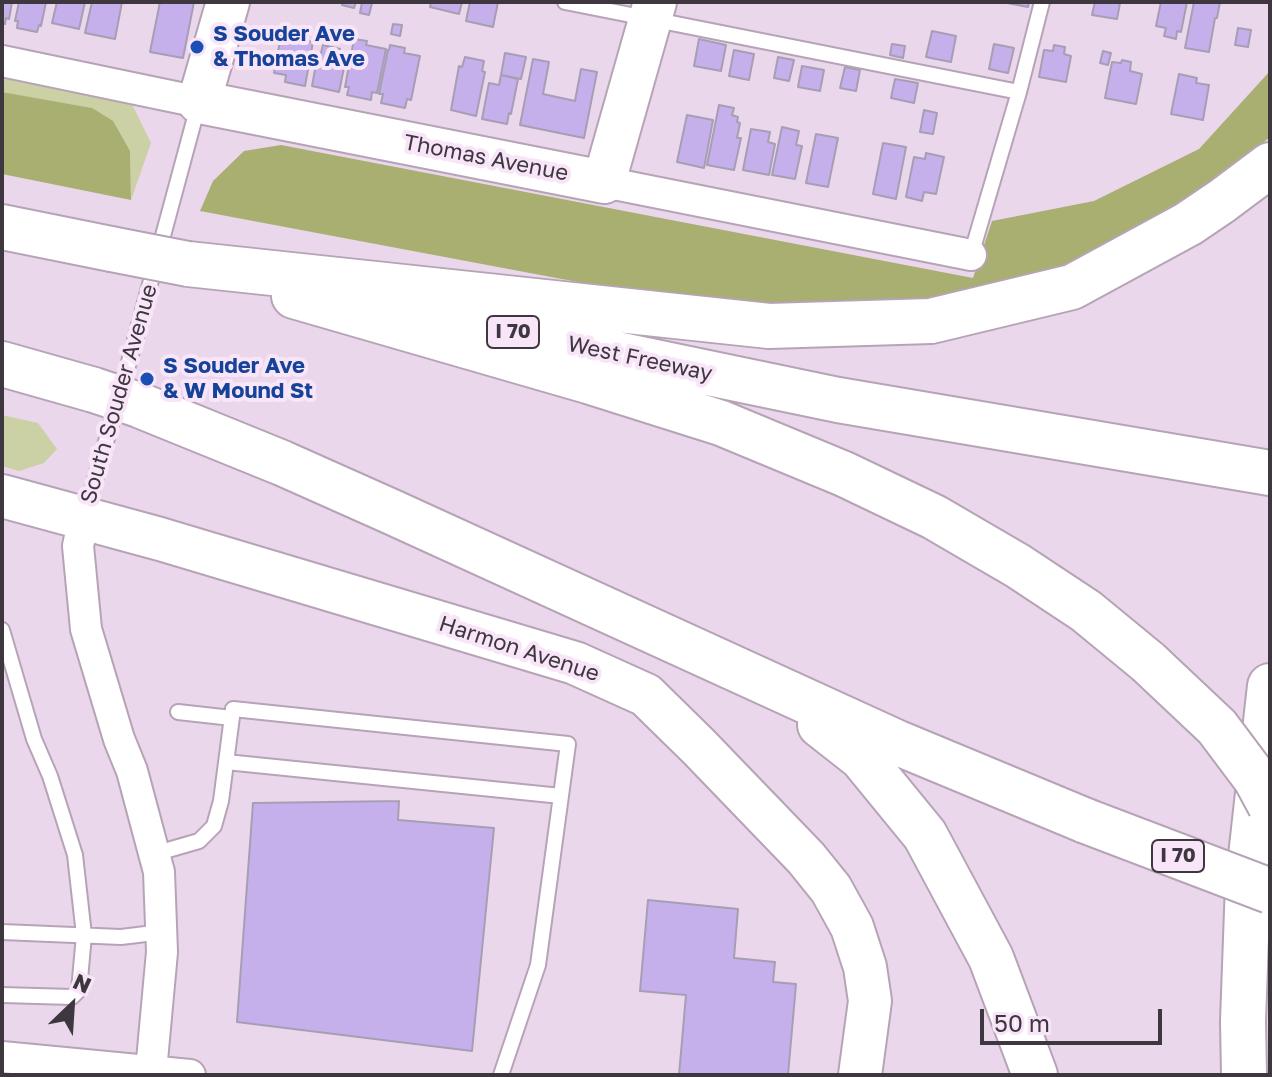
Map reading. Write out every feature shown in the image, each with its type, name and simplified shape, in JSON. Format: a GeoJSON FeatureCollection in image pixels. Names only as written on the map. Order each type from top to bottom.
{"type":"FeatureCollection","features":[{"type":"Feature","properties":{"kind":"highway"},"geometry":{"type":"LineString","coordinates":[[188,264],[769,326],[931,321],[1072,287],[1188,224],[1270,165]]}},
{"type":"Feature","properties":{"kind":"highway","name":"West Freeway"},"geometry":{"type":"LineString","coordinates":[[2,227],[838,400],[1270,473]]}},
{"type":"Feature","properties":{"kind":"highway"},"geometry":{"type":"LineString","coordinates":[[188,264],[603,385],[721,423],[844,474],[934,517],[1018,566],[1086,611],[1148,662],[1217,727],[1256,779],[1270,805]]}},
{"type":"Feature","properties":{"kind":"highway","name":"I 70"},"geometry":{"type":"LineString","coordinates":[[2,364],[139,405],[268,457],[898,743],[1086,821],[1270,891]]}},
{"type":"Feature","properties":{"kind":"highway"},"geometry":{"type":"LineString","coordinates":[[764,682],[862,758],[925,835],[991,958],[1035,1075]]}},
{"type":"Feature","properties":{"kind":"highway"},"geometry":{"type":"LineString","coordinates":[[1244,1075],[1248,883],[1270,686]]}},
{"type":"Feature","properties":{"kind":"main road","name":"South Souder Avenue"},"geometry":{"type":"LineString","coordinates":[[199,102],[228,2]]}},
{"type":"Feature","properties":{"kind":"main road"},"geometry":{"type":"LineString","coordinates":[[604,182],[652,10]]}},
{"type":"Feature","properties":{"kind":"main road","name":"Thomas Avenue"},"geometry":{"type":"LineString","coordinates":[[199,102],[604,182]]}},
{"type":"Feature","properties":{"kind":"main road","name":"Harmon Avenue"},"geometry":{"type":"LineString","coordinates":[[2,496],[575,663],[646,695],[806,858],[831,889],[852,927],[865,967],[870,1001],[860,1075]]}},
{"type":"Feature","properties":{"kind":"street","name":"Thomas Avenue"},"geometry":{"type":"LineString","coordinates":[[2,61],[199,102]]}},
{"type":"Feature","properties":{"kind":"street","name":"Thomas Avenue"},"geometry":{"type":"LineString","coordinates":[[604,182],[971,255]]}},
{"type":"Feature","properties":{"kind":"street","name":"South Souder Avenue"},"geometry":{"type":"LineString","coordinates":[[84,518],[78,546],[86,629],[119,739],[132,771],[159,872],[162,952],[150,1073]]}},
{"type":"Feature","properties":{"kind":"street"},"geometry":{"type":"LineString","coordinates":[[2,1057],[190,1075]]}},
{"type":"Feature","properties":{"kind":"lane"},"geometry":{"type":"LineString","coordinates":[[565,2],[652,10],[1019,92]]}},
{"type":"Feature","properties":{"kind":"lane"},"geometry":{"type":"LineString","coordinates":[[971,255],[1042,2]]}},
{"type":"Feature","properties":{"kind":"lane","name":"South Souder Avenue"},"geometry":{"type":"LineString","coordinates":[[84,518],[199,102]]}},
{"type":"Feature","properties":{"kind":"lane"},"geometry":{"type":"LineString","coordinates":[[2,630],[34,739],[50,776],[75,855],[84,935],[79,990],[72,997],[2,995]]}},
{"type":"Feature","properties":{"kind":"lane"},"geometry":{"type":"LineString","coordinates":[[154,854],[199,841],[214,826],[221,801],[233,709],[568,744],[538,965],[501,1075]]}},
{"type":"Feature","properties":{"kind":"lane"},"geometry":{"type":"LineString","coordinates":[[178,712],[232,718]]}},
{"type":"Feature","properties":{"kind":"lane"},"geometry":{"type":"LineString","coordinates":[[226,762],[561,796]]}},
{"type":"Feature","properties":{"kind":"lane"},"geometry":{"type":"LineString","coordinates":[[2,932],[121,937],[162,932]]}},
{"type":"Feature","properties":{"kind":"green space"},"geometry":{"type":"Polygon","coordinates":[[[1270,71],[1270,137],[1177,212],[1106,252],[1010,286],[908,305],[808,306],[615,289],[200,211],[213,181],[244,151],[281,145],[973,278],[992,221],[1094,201],[1199,149],[1270,71]]]}},
{"type":"Feature","properties":{"kind":"green space"},"geometry":{"type":"Polygon","coordinates":[[[2,74],[130,100],[151,143],[131,200],[130,151],[91,108],[2,92],[2,74]]]}},
{"type":"Feature","properties":{"kind":"green space"},"geometry":{"type":"Polygon","coordinates":[[[2,92],[92,108],[113,121],[130,151],[131,200],[2,174],[2,92]]]}},
{"type":"Feature","properties":{"kind":"green space"},"geometry":{"type":"Polygon","coordinates":[[[2,415],[38,423],[57,449],[44,463],[19,471],[2,466],[2,415]]]}},
{"type":"Feature","properties":{"kind":"building"},"geometry":{"type":"Polygon","coordinates":[[[2,2],[12,2],[5,24],[2,23],[2,2]]]}},
{"type":"Feature","properties":{"kind":"building"},"geometry":{"type":"Polygon","coordinates":[[[19,2],[46,2],[37,32],[17,28],[18,21],[15,21],[19,2]]]}},
{"type":"Feature","properties":{"kind":"building"},"geometry":{"type":"Polygon","coordinates":[[[57,2],[85,2],[79,29],[52,23],[57,2]]]}},
{"type":"Feature","properties":{"kind":"building"},"geometry":{"type":"Polygon","coordinates":[[[92,2],[122,2],[115,39],[85,33],[92,2]]]}},
{"type":"Feature","properties":{"kind":"building"},"geometry":{"type":"Polygon","coordinates":[[[160,2],[194,2],[183,58],[150,52],[160,2]]]}},
{"type":"Feature","properties":{"kind":"building"},"geometry":{"type":"Polygon","coordinates":[[[343,2],[356,2],[354,8],[342,5],[343,2]]]}},
{"type":"Feature","properties":{"kind":"building"},"geometry":{"type":"Polygon","coordinates":[[[362,2],[372,3],[369,15],[360,13],[362,2]]]}},
{"type":"Feature","properties":{"kind":"building"},"geometry":{"type":"Polygon","coordinates":[[[431,2],[462,2],[459,14],[430,7],[431,2]]]}},
{"type":"Feature","properties":{"kind":"building"},"geometry":{"type":"Polygon","coordinates":[[[470,2],[498,2],[493,27],[466,21],[470,2]]]}},
{"type":"Feature","properties":{"kind":"building"},"geometry":{"type":"Polygon","coordinates":[[[1002,2],[1029,2],[1028,7],[1002,2]]]}},
{"type":"Feature","properties":{"kind":"building"},"geometry":{"type":"Polygon","coordinates":[[[1095,2],[1120,3],[1117,19],[1092,15],[1095,2]]]}},
{"type":"Feature","properties":{"kind":"building"},"geometry":{"type":"Polygon","coordinates":[[[1161,2],[1187,2],[1181,32],[1177,31],[1176,39],[1164,36],[1166,28],[1156,26],[1161,2]]]}},
{"type":"Feature","properties":{"kind":"building"},"geometry":{"type":"Polygon","coordinates":[[[1194,2],[1220,2],[1209,52],[1185,48],[1194,2]]]}},
{"type":"Feature","properties":{"kind":"building"},"geometry":{"type":"Polygon","coordinates":[[[393,24],[402,25],[400,36],[391,34],[393,24]]]}},
{"type":"Feature","properties":{"kind":"building"},"geometry":{"type":"Polygon","coordinates":[[[1238,28],[1251,30],[1248,47],[1235,45],[1238,28]]]}},
{"type":"Feature","properties":{"kind":"building"},"geometry":{"type":"Polygon","coordinates":[[[932,31],[956,36],[951,62],[926,57],[932,31]]]}},
{"type":"Feature","properties":{"kind":"building"},"geometry":{"type":"Polygon","coordinates":[[[281,36],[313,42],[305,86],[285,82],[286,75],[274,73],[281,36]]]}},
{"type":"Feature","properties":{"kind":"building"},"geometry":{"type":"Polygon","coordinates":[[[354,39],[386,49],[377,93],[372,92],[371,100],[347,95],[349,87],[345,87],[354,39]]]}},
{"type":"Feature","properties":{"kind":"building"},"geometry":{"type":"Polygon","coordinates":[[[699,39],[726,45],[721,71],[694,66],[699,39]]]}},
{"type":"Feature","properties":{"kind":"building"},"geometry":{"type":"Polygon","coordinates":[[[892,44],[905,46],[903,58],[890,55],[892,44]]]}},
{"type":"Feature","properties":{"kind":"building"},"geometry":{"type":"Polygon","coordinates":[[[994,44],[1014,48],[1008,73],[989,69],[994,44]]]}},
{"type":"Feature","properties":{"kind":"building"},"geometry":{"type":"Polygon","coordinates":[[[323,45],[340,49],[339,57],[346,58],[339,92],[312,86],[318,53],[321,53],[323,45]]]}},
{"type":"Feature","properties":{"kind":"building"},"geometry":{"type":"Polygon","coordinates":[[[390,45],[405,48],[404,53],[420,56],[411,100],[407,99],[405,108],[381,103],[383,94],[379,94],[390,45]]]}},
{"type":"Feature","properties":{"kind":"building"},"geometry":{"type":"Polygon","coordinates":[[[1054,45],[1065,47],[1064,54],[1071,56],[1066,82],[1039,77],[1044,50],[1053,51],[1054,45]]]}},
{"type":"Feature","properties":{"kind":"building"},"geometry":{"type":"Polygon","coordinates":[[[734,50],[754,54],[749,80],[729,76],[734,50]]]}},
{"type":"Feature","properties":{"kind":"building"},"geometry":{"type":"Polygon","coordinates":[[[1103,51],[1111,53],[1108,65],[1100,63],[1103,51]]]}},
{"type":"Feature","properties":{"kind":"building"},"geometry":{"type":"Polygon","coordinates":[[[505,53],[526,57],[521,79],[501,75],[505,53]]]}},
{"type":"Feature","properties":{"kind":"building"},"geometry":{"type":"Polygon","coordinates":[[[465,57],[484,61],[482,71],[485,72],[476,116],[451,110],[459,66],[462,67],[465,57]]]}},
{"type":"Feature","properties":{"kind":"building"},"geometry":{"type":"Polygon","coordinates":[[[778,57],[794,60],[789,81],[774,78],[778,57]]]}},
{"type":"Feature","properties":{"kind":"building"},"geometry":{"type":"Polygon","coordinates":[[[533,59],[549,62],[543,94],[575,101],[581,69],[597,72],[584,138],[520,125],[533,59]]]}},
{"type":"Feature","properties":{"kind":"building"},"geometry":{"type":"Polygon","coordinates":[[[1122,60],[1131,62],[1130,71],[1142,74],[1136,104],[1105,98],[1112,62],[1121,63],[1122,60]]]}},
{"type":"Feature","properties":{"kind":"building"},"geometry":{"type":"Polygon","coordinates":[[[802,66],[824,70],[820,91],[798,87],[802,66]]]}},
{"type":"Feature","properties":{"kind":"building"},"geometry":{"type":"Polygon","coordinates":[[[845,67],[860,70],[856,91],[840,88],[845,67]]]}},
{"type":"Feature","properties":{"kind":"building"},"geometry":{"type":"Polygon","coordinates":[[[1179,74],[1197,78],[1196,83],[1209,85],[1203,120],[1171,114],[1179,74]]]}},
{"type":"Feature","properties":{"kind":"building"},"geometry":{"type":"Polygon","coordinates":[[[501,75],[518,79],[507,124],[482,119],[489,83],[499,85],[501,75]]]}},
{"type":"Feature","properties":{"kind":"building"},"geometry":{"type":"Polygon","coordinates":[[[895,79],[918,83],[914,103],[891,98],[895,79]]]}},
{"type":"Feature","properties":{"kind":"building"},"geometry":{"type":"Polygon","coordinates":[[[719,105],[734,108],[732,115],[738,117],[737,122],[740,123],[737,138],[741,138],[734,170],[707,165],[719,105]]]}},
{"type":"Feature","properties":{"kind":"building"},"geometry":{"type":"Polygon","coordinates":[[[924,110],[937,113],[933,134],[920,132],[924,110]]]}},
{"type":"Feature","properties":{"kind":"building"},"geometry":{"type":"Polygon","coordinates":[[[687,115],[713,120],[704,168],[677,162],[687,115]]]}},
{"type":"Feature","properties":{"kind":"building"},"geometry":{"type":"Polygon","coordinates":[[[782,127],[799,131],[796,145],[802,146],[795,179],[772,175],[782,127]]]}},
{"type":"Feature","properties":{"kind":"building"},"geometry":{"type":"Polygon","coordinates":[[[751,129],[770,132],[768,142],[775,144],[769,175],[743,170],[751,129]]]}},
{"type":"Feature","properties":{"kind":"building"},"geometry":{"type":"Polygon","coordinates":[[[816,134],[838,138],[828,187],[806,183],[816,134]]]}},
{"type":"Feature","properties":{"kind":"building"},"geometry":{"type":"Polygon","coordinates":[[[883,143],[906,147],[896,199],[873,194],[883,143]]]}},
{"type":"Feature","properties":{"kind":"building"},"geometry":{"type":"Polygon","coordinates":[[[926,153],[944,157],[936,194],[924,192],[922,201],[906,197],[914,157],[925,159],[926,153]]]}},
{"type":"Feature","properties":{"kind":"building"},"geometry":{"type":"Polygon","coordinates":[[[399,801],[398,820],[494,828],[472,1051],[237,1022],[253,803],[399,801]]]}},
{"type":"Feature","properties":{"kind":"building"},"geometry":{"type":"Polygon","coordinates":[[[648,900],[738,909],[734,958],[775,962],[773,982],[796,984],[788,1075],[679,1075],[686,995],[640,991],[648,900]]]}},
{"type":"Feature","properties":{"kind":"place","name":"S Souder Ave & Thomas Ave"},"geometry":{"type":"Point","coordinates":[197,47]}},
{"type":"Feature","properties":{"kind":"place","name":"S Souder Ave & W Mound St"},"geometry":{"type":"Point","coordinates":[147,379]}}]}
